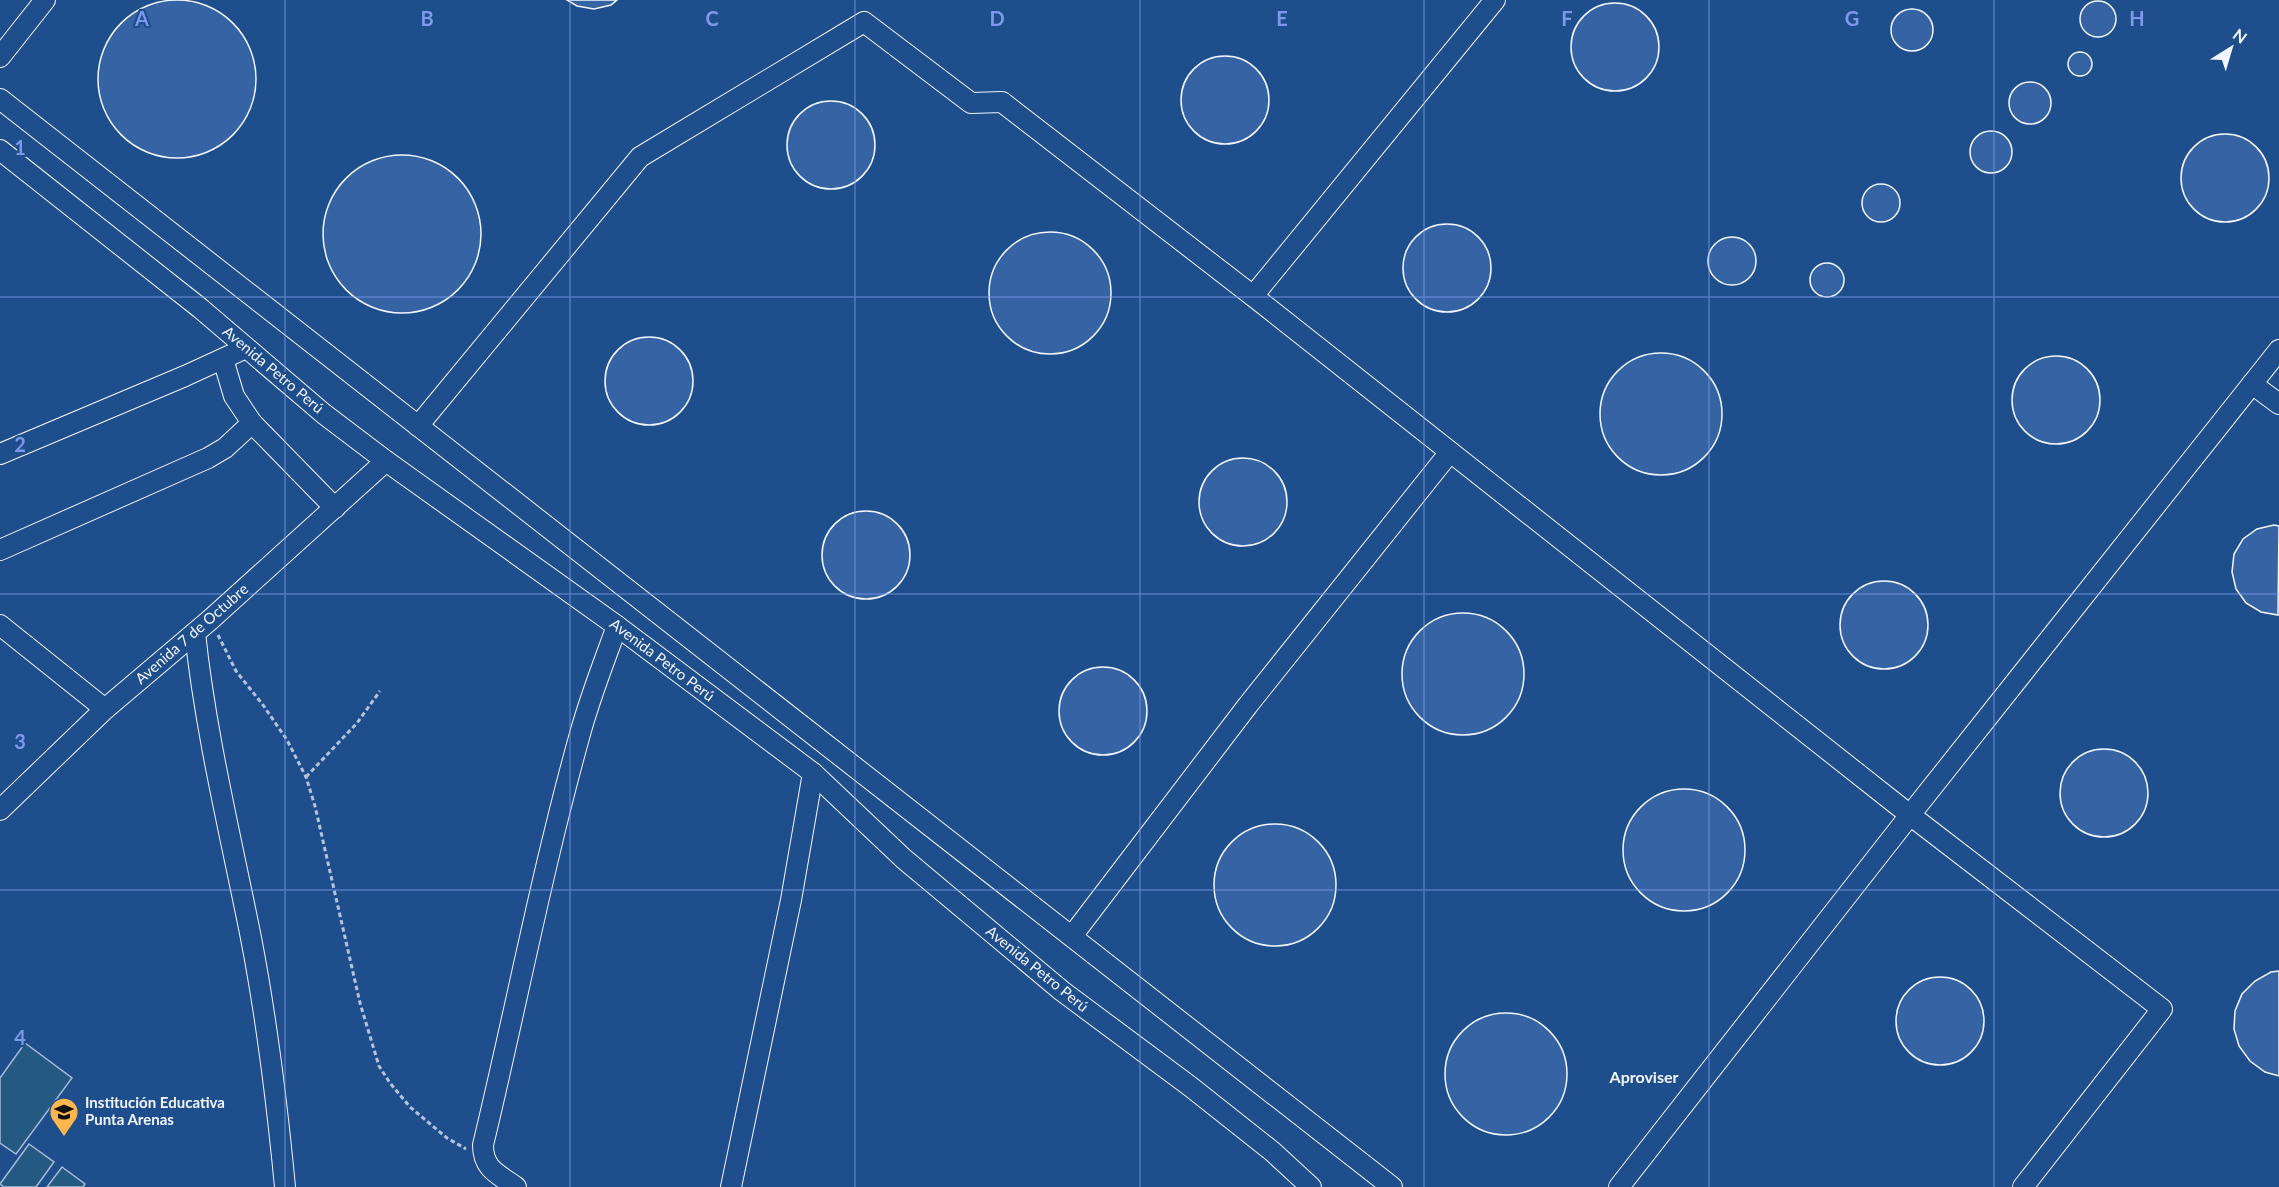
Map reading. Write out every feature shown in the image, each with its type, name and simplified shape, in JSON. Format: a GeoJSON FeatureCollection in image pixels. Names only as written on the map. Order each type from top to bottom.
{"type":"FeatureCollection","features":[{"type":"Feature","properties":{"kind":"street"},"geometry":{"type":"LineString","coordinates":[[0,57],[45,0]]}},
{"type":"Feature","properties":{"kind":"street"},"geometry":{"type":"LineString","coordinates":[[1253,296],[1495,0]]}},
{"type":"Feature","properties":{"kind":"street"},"geometry":{"type":"LineString","coordinates":[[417,426],[640,157],[864,22],[971,103],[1002,102],[1253,296],[1910,815],[2162,1009],[2023,1187]]}},
{"type":"Feature","properties":{"kind":"street"},"geometry":{"type":"LineString","coordinates":[[0,99],[1392,1187]]}},
{"type":"Feature","properties":{"kind":"street","name":"Avenida Petro Perú"},"geometry":{"type":"LineString","coordinates":[[4,157],[200,308],[324,414],[617,626],[813,773],[904,859],[1036,969],[1273,1152],[1311,1187]]}},
{"type":"Feature","properties":{"kind":"street"},"geometry":{"type":"LineString","coordinates":[[0,454],[246,348]]}},
{"type":"Feature","properties":{"kind":"street"},"geometry":{"type":"LineString","coordinates":[[1619,1187],[1910,815],[2279,350]]}},
{"type":"Feature","properties":{"kind":"street"},"geometry":{"type":"LineString","coordinates":[[223,359],[234,396],[252,423],[335,508]]}},
{"type":"Feature","properties":{"kind":"street"},"geometry":{"type":"LineString","coordinates":[[2252,384],[2279,404]]}},
{"type":"Feature","properties":{"kind":"street"},"geometry":{"type":"LineString","coordinates":[[0,550],[208,458],[225,448],[252,423]]}},
{"type":"Feature","properties":{"kind":"street"},"geometry":{"type":"LineString","coordinates":[[1072,936],[1248,705],[1450,452]]}},
{"type":"Feature","properties":{"kind":"street","name":"Avenida 7 de Octubre"},"geometry":{"type":"LineString","coordinates":[[0,810],[105,709],[210,620],[386,461]]}},
{"type":"Feature","properties":{"kind":"street"},"geometry":{"type":"LineString","coordinates":[[0,626],[105,709]]}},
{"type":"Feature","properties":{"kind":"street"},"geometry":{"type":"LineString","coordinates":[[516,1187],[492,1170],[483,1159],[483,1145],[513,1023],[544,873],[580,731],[617,626]]}},
{"type":"Feature","properties":{"kind":"street"},"geometry":{"type":"LineString","coordinates":[[195,633],[207,723],[251,939],[268,1036],[285,1187]]}},
{"type":"Feature","properties":{"kind":"street"},"geometry":{"type":"LineString","coordinates":[[731,1187],[791,900],[813,773]]}},
{"type":"Feature","properties":{"kind":"path"},"geometry":{"type":"LineString","coordinates":[[210,620],[237,671],[287,740],[306,777],[315,806],[360,1003],[379,1066],[410,1107],[447,1138],[483,1159]]}},
{"type":"Feature","properties":{"kind":"path"},"geometry":{"type":"LineString","coordinates":[[306,777],[357,723],[380,691]]}},
{"type":"Feature","properties":{"kind":"shaded area"},"geometry":{"type":"Polygon","coordinates":[[[25,1043],[72,1078],[16,1154],[0,1143],[0,1078],[25,1043]]]}},
{"type":"Feature","properties":{"kind":"shaded area"},"geometry":{"type":"Polygon","coordinates":[[[29,1144],[54,1162],[36,1187],[4,1187],[0,1184],[29,1144]]]}},
{"type":"Feature","properties":{"kind":"shaded area"},"geometry":{"type":"Polygon","coordinates":[[[62,1167],[85,1184],[83,1187],[47,1187],[62,1167]]]}},
{"type":"Feature","properties":{"kind":"building"},"geometry":{"type":"Polygon","coordinates":[[[177,0],[207,6],[233,23],[250,49],[256,79],[250,109],[233,135],[207,152],[177,158],[147,152],[121,135],[104,109],[98,79],[104,49],[121,23],[147,6],[177,0]]]}},
{"type":"Feature","properties":{"kind":"building"},"geometry":{"type":"Polygon","coordinates":[[[567,0],[617,0],[611,5],[594,9],[577,6],[567,0]]]}},
{"type":"Feature","properties":{"kind":"building"},"geometry":{"type":"Polygon","coordinates":[[[2098,1],[2111,6],[2116,19],[2111,32],[2098,37],[2085,32],[2080,19],[2085,6],[2098,1]]]}},
{"type":"Feature","properties":{"kind":"building"},"geometry":{"type":"Polygon","coordinates":[[[1606,3],[1624,3],[1640,10],[1652,22],[1659,38],[1659,56],[1652,72],[1640,84],[1624,91],[1606,91],[1590,84],[1578,72],[1571,56],[1571,38],[1578,22],[1590,10],[1606,3]]]}},
{"type":"Feature","properties":{"kind":"building"},"geometry":{"type":"Polygon","coordinates":[[[1912,9],[1920,10],[1927,15],[1932,22],[1932,38],[1927,45],[1920,50],[1912,51],[1904,50],[1897,45],[1892,38],[1891,30],[1892,22],[1897,15],[1904,10],[1912,9]]]}},
{"type":"Feature","properties":{"kind":"building"},"geometry":{"type":"Polygon","coordinates":[[[2080,52],[2089,55],[2092,64],[2089,73],[2080,76],[2071,73],[2068,64],[2071,55],[2080,52]]]}},
{"type":"Feature","properties":{"kind":"building"},"geometry":{"type":"Polygon","coordinates":[[[1216,56],[1234,56],[1250,63],[1262,75],[1269,91],[1269,109],[1262,125],[1250,137],[1234,144],[1216,144],[1200,137],[1188,125],[1181,109],[1181,91],[1188,75],[1200,63],[1216,56]]]}},
{"type":"Feature","properties":{"kind":"building"},"geometry":{"type":"Polygon","coordinates":[[[2030,82],[2038,83],[2045,88],[2050,95],[2050,111],[2045,118],[2038,123],[2030,124],[2022,123],[2015,118],[2010,111],[2009,103],[2010,95],[2015,88],[2022,83],[2030,82]]]}},
{"type":"Feature","properties":{"kind":"building"},"geometry":{"type":"Polygon","coordinates":[[[822,101],[840,101],[856,108],[868,120],[875,136],[875,154],[868,170],[856,182],[840,189],[822,189],[806,182],[794,170],[787,154],[787,136],[794,120],[806,108],[822,101]]]}},
{"type":"Feature","properties":{"kind":"building"},"geometry":{"type":"Polygon","coordinates":[[[1991,131],[1999,132],[2006,137],[2011,144],[2011,160],[2006,167],[1999,172],[1991,173],[1983,172],[1976,167],[1971,160],[1970,152],[1971,144],[1976,137],[1983,132],[1991,131]]]}},
{"type":"Feature","properties":{"kind":"building"},"geometry":{"type":"Polygon","coordinates":[[[2216,134],[2234,134],[2250,141],[2262,153],[2269,169],[2269,187],[2262,203],[2250,215],[2234,222],[2216,222],[2200,215],[2188,203],[2181,187],[2181,169],[2188,153],[2200,141],[2216,134]]]}},
{"type":"Feature","properties":{"kind":"building"},"geometry":{"type":"Polygon","coordinates":[[[402,155],[432,161],[458,178],[475,204],[481,234],[475,264],[458,290],[432,307],[402,313],[372,307],[346,290],[329,264],[323,234],[329,204],[346,178],[372,161],[402,155]]]}},
{"type":"Feature","properties":{"kind":"building"},"geometry":{"type":"Polygon","coordinates":[[[1881,184],[1894,190],[1900,203],[1894,216],[1881,222],[1868,216],[1862,203],[1868,190],[1881,184]]]}},
{"type":"Feature","properties":{"kind":"building"},"geometry":{"type":"Polygon","coordinates":[[[1438,224],[1456,224],[1472,231],[1484,243],[1491,259],[1491,277],[1484,293],[1472,305],[1456,312],[1438,312],[1422,305],[1410,293],[1403,277],[1403,259],[1410,243],[1422,231],[1438,224]]]}},
{"type":"Feature","properties":{"kind":"building"},"geometry":{"type":"Polygon","coordinates":[[[1050,232],[1073,236],[1093,250],[1107,270],[1111,293],[1107,316],[1093,336],[1073,350],[1050,354],[1027,350],[1007,336],[993,316],[989,293],[993,270],[1007,250],[1027,236],[1050,232]]]}},
{"type":"Feature","properties":{"kind":"building"},"geometry":{"type":"Polygon","coordinates":[[[1732,237],[1749,244],[1756,261],[1749,278],[1732,285],[1715,278],[1708,261],[1715,244],[1732,237]]]}},
{"type":"Feature","properties":{"kind":"building"},"geometry":{"type":"Polygon","coordinates":[[[1827,263],[1839,268],[1844,280],[1839,292],[1827,297],[1815,292],[1810,280],[1815,268],[1827,263]]]}},
{"type":"Feature","properties":{"kind":"building"},"geometry":{"type":"Polygon","coordinates":[[[640,337],[658,337],[674,344],[686,356],[693,372],[693,390],[686,406],[674,418],[658,425],[640,425],[624,418],[612,406],[605,390],[605,372],[612,356],[624,344],[640,337]]]}},
{"type":"Feature","properties":{"kind":"building"},"geometry":{"type":"Polygon","coordinates":[[[1661,353],[1684,357],[1704,371],[1718,391],[1722,414],[1718,437],[1704,457],[1684,471],[1661,475],[1638,471],[1618,457],[1604,437],[1600,414],[1604,391],[1618,371],[1638,357],[1661,353]]]}},
{"type":"Feature","properties":{"kind":"building"},"geometry":{"type":"Polygon","coordinates":[[[2047,356],[2065,356],[2081,363],[2093,375],[2100,391],[2100,409],[2093,425],[2081,437],[2065,444],[2047,444],[2031,437],[2019,425],[2012,409],[2012,391],[2019,375],[2031,363],[2047,356]]]}},
{"type":"Feature","properties":{"kind":"building"},"geometry":{"type":"Polygon","coordinates":[[[1234,458],[1252,458],[1268,465],[1280,477],[1287,493],[1287,511],[1280,527],[1268,539],[1252,546],[1234,546],[1218,539],[1206,527],[1199,511],[1199,493],[1206,477],[1218,465],[1234,458]]]}},
{"type":"Feature","properties":{"kind":"building"},"geometry":{"type":"Polygon","coordinates":[[[857,511],[875,511],[891,518],[903,530],[910,546],[910,564],[903,580],[891,592],[875,599],[857,599],[841,592],[829,580],[822,564],[822,546],[829,530],[841,518],[857,511]]]}},
{"type":"Feature","properties":{"kind":"building"},"geometry":{"type":"Polygon","coordinates":[[[2279,526],[2278,615],[2261,612],[2246,603],[2236,589],[2232,572],[2234,554],[2243,539],[2257,529],[2279,526]]]}},
{"type":"Feature","properties":{"kind":"building"},"geometry":{"type":"Polygon","coordinates":[[[1875,581],[1893,581],[1909,588],[1921,600],[1928,616],[1928,634],[1921,650],[1909,662],[1893,669],[1875,669],[1859,662],[1847,650],[1840,634],[1840,616],[1847,600],[1859,588],[1875,581]]]}},
{"type":"Feature","properties":{"kind":"building"},"geometry":{"type":"Polygon","coordinates":[[[1463,613],[1486,617],[1506,631],[1520,651],[1524,674],[1520,697],[1506,717],[1486,731],[1463,735],[1440,731],[1420,717],[1406,697],[1402,674],[1406,651],[1420,631],[1440,617],[1463,613]]]}},
{"type":"Feature","properties":{"kind":"building"},"geometry":{"type":"Polygon","coordinates":[[[1094,667],[1112,667],[1128,674],[1140,686],[1147,702],[1147,720],[1140,736],[1128,748],[1112,755],[1094,755],[1078,748],[1066,736],[1059,720],[1059,702],[1066,686],[1078,674],[1094,667]]]}},
{"type":"Feature","properties":{"kind":"building"},"geometry":{"type":"Polygon","coordinates":[[[2095,749],[2113,749],[2129,756],[2141,768],[2148,784],[2148,802],[2141,818],[2129,830],[2113,837],[2095,837],[2079,830],[2067,818],[2060,802],[2060,784],[2067,768],[2079,756],[2095,749]]]}},
{"type":"Feature","properties":{"kind":"building"},"geometry":{"type":"Polygon","coordinates":[[[1684,789],[1707,793],[1727,807],[1741,827],[1745,850],[1741,873],[1727,893],[1707,907],[1684,911],[1661,907],[1641,893],[1627,873],[1623,850],[1627,827],[1641,807],[1661,793],[1684,789]]]}},
{"type":"Feature","properties":{"kind":"building"},"geometry":{"type":"Polygon","coordinates":[[[1275,824],[1298,828],[1318,842],[1332,862],[1336,885],[1332,908],[1318,928],[1298,942],[1275,946],[1252,942],[1232,928],[1218,908],[1214,885],[1218,862],[1232,842],[1252,828],[1275,824]]]}},
{"type":"Feature","properties":{"kind":"building"},"geometry":{"type":"Polygon","coordinates":[[[2279,971],[2279,1076],[2265,1072],[2250,1061],[2239,1046],[2234,1029],[2235,1011],[2242,994],[2255,981],[2271,972],[2279,971]]]}},
{"type":"Feature","properties":{"kind":"building"},"geometry":{"type":"Polygon","coordinates":[[[1940,977],[1965,984],[1977,996],[1984,1021],[1977,1046],[1965,1058],[1940,1065],[1915,1058],[1903,1046],[1896,1021],[1903,996],[1915,984],[1940,977]]]}},
{"type":"Feature","properties":{"kind":"building"},"geometry":{"type":"Polygon","coordinates":[[[1506,1013],[1529,1017],[1549,1031],[1563,1051],[1567,1074],[1563,1097],[1549,1117],[1529,1131],[1506,1135],[1483,1131],[1463,1117],[1449,1097],[1445,1074],[1449,1051],[1463,1031],[1483,1017],[1506,1013]]]}},
{"type":"Feature","properties":{"kind":"place","name":"Institución Educativa Punta Arenas"},"geometry":{"type":"Point","coordinates":[64,1138]}},
{"type":"Feature","properties":{"kind":"district","name":"Aproviser"},"geometry":{"type":"Point","coordinates":[1644,1077]}}]}
